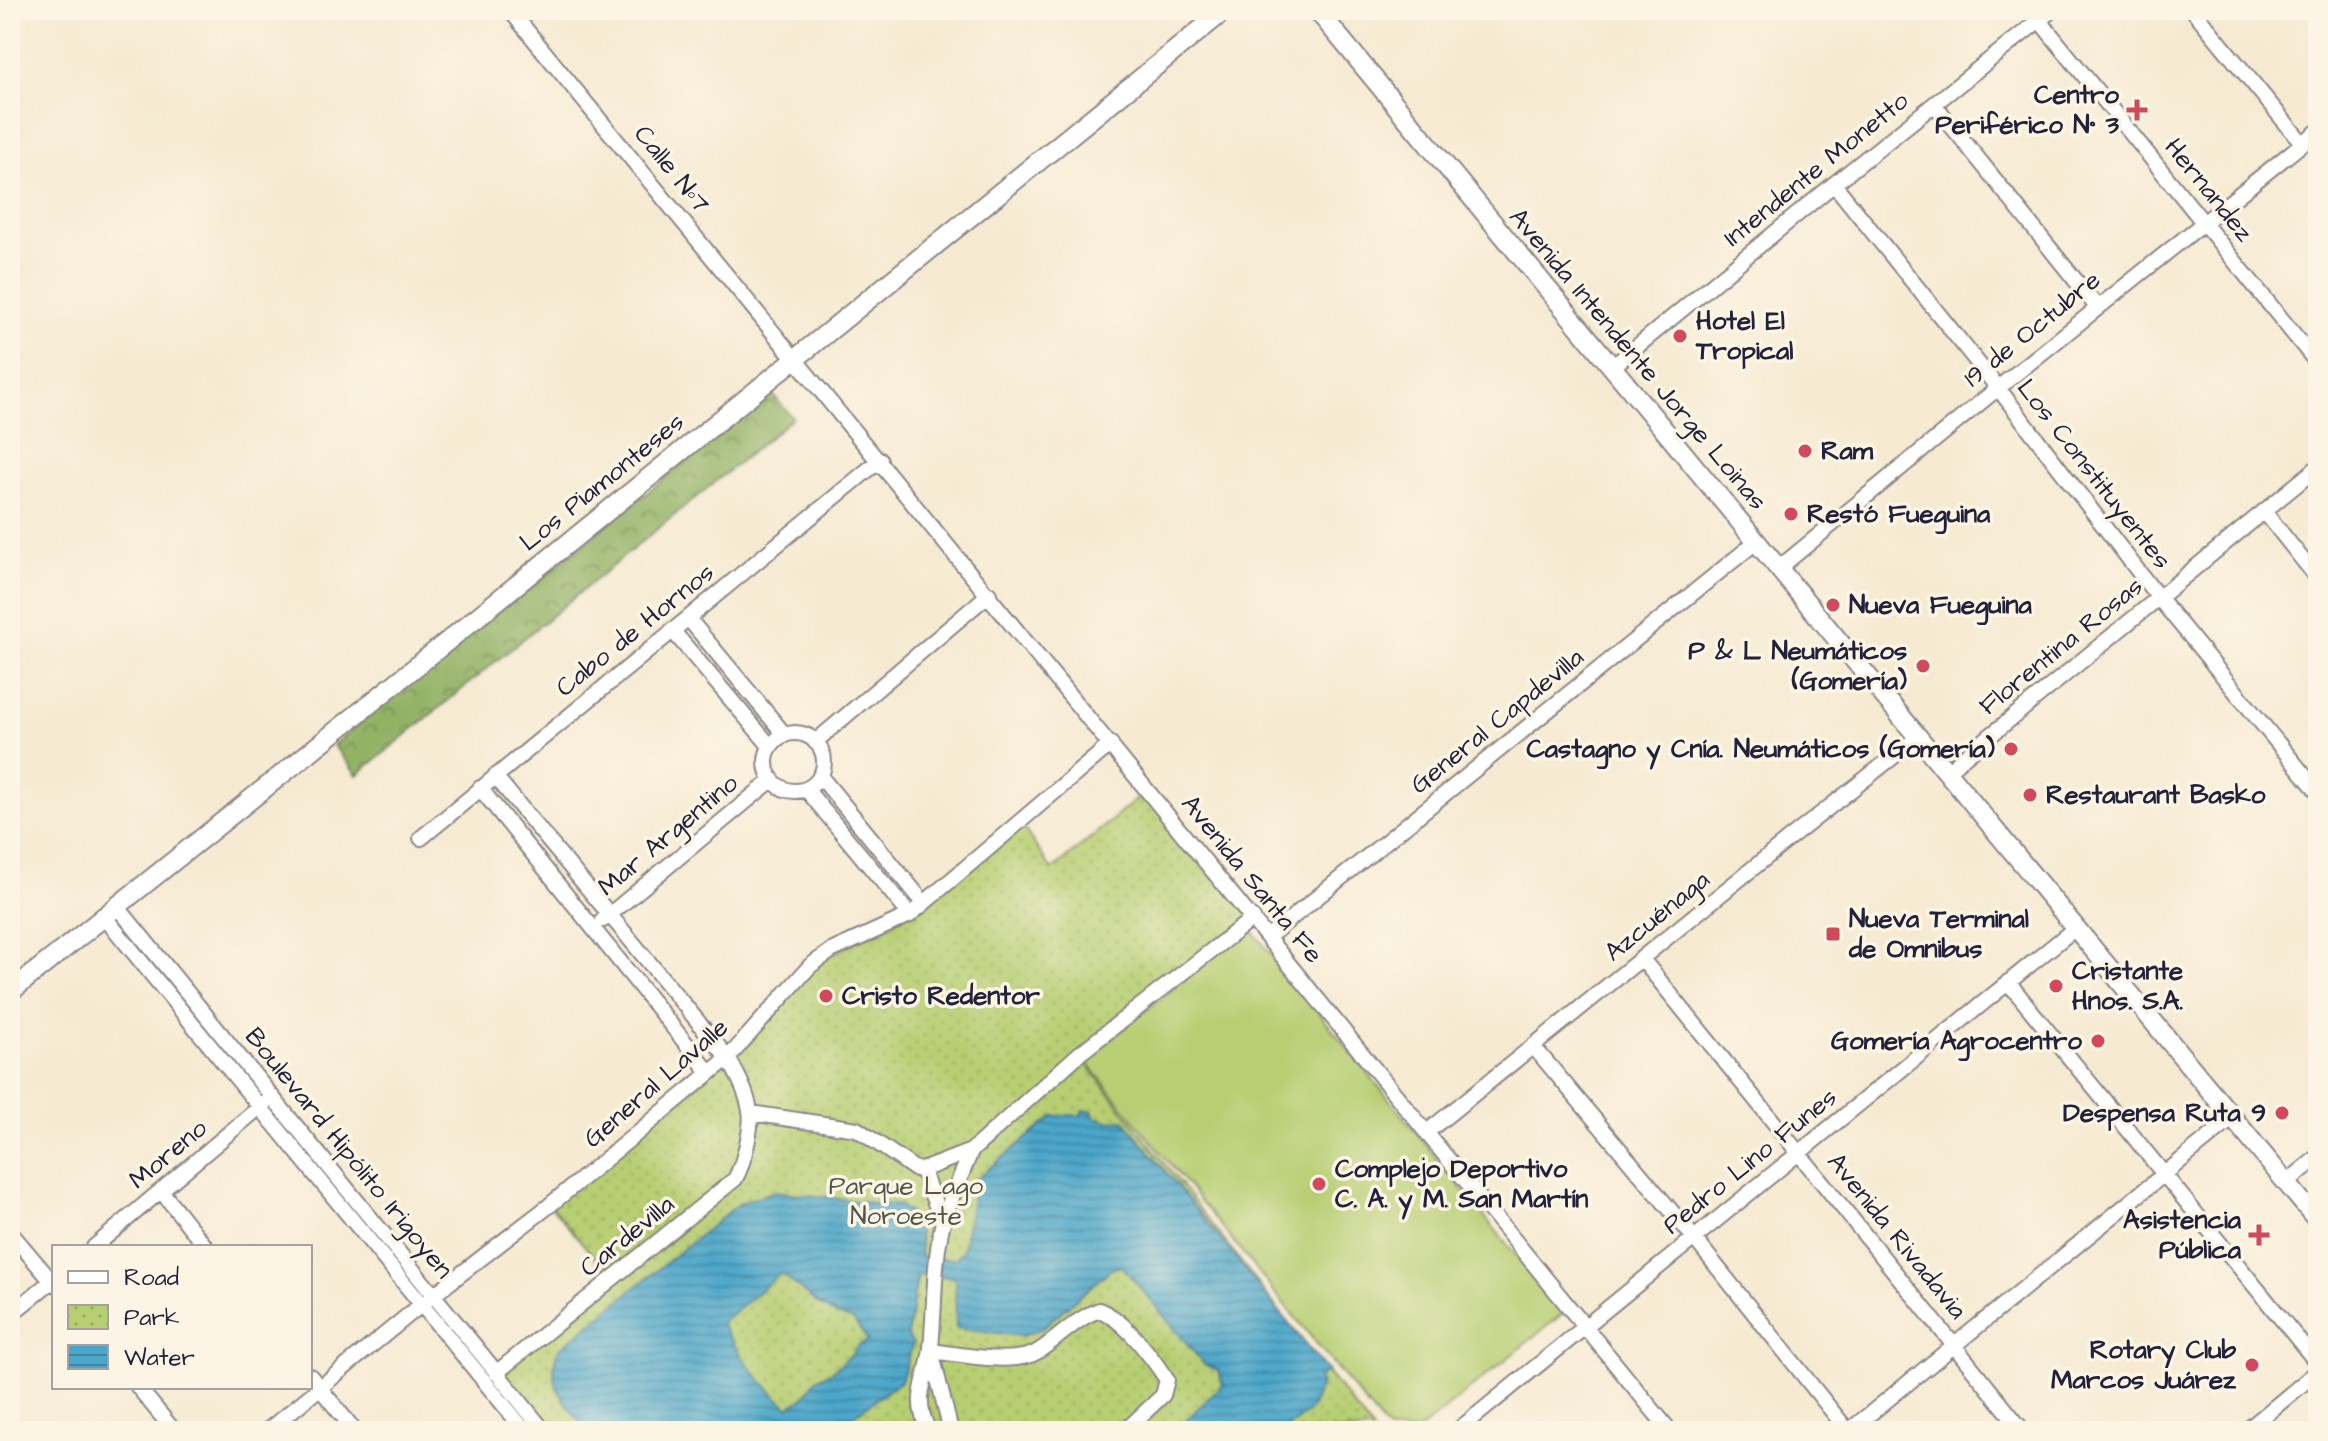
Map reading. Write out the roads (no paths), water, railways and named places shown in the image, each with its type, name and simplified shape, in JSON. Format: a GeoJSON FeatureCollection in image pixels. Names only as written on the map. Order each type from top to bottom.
{"type":"FeatureCollection","features":[{"type":"Feature","properties":{"kind":"main road","name":"Los Piamonteses"},"geometry":{"type":"LineString","coordinates":[[10,992],[1225,10]]}},
{"type":"Feature","properties":{"kind":"main road","name":"Avenida Intendente Jorge Loinas"},"geometry":{"type":"LineString","coordinates":[[1317,10],[2318,1221]]}},
{"type":"Feature","properties":{"kind":"street","name":"Calle Nº7"},"geometry":{"type":"LineString","coordinates":[[510,10],[796,358]]}},
{"type":"Feature","properties":{"kind":"street","name":"Intendente Monetto"},"geometry":{"type":"LineString","coordinates":[[1611,368],[1934,104],[2036,15],[2052,10]]}},
{"type":"Feature","properties":{"kind":"street"},"geometry":{"type":"LineString","coordinates":[[2193,10],[2303,144]]}},
{"type":"Feature","properties":{"kind":"street","name":"Hernandez"},"geometry":{"type":"LineString","coordinates":[[2036,15],[2318,364]]}},
{"type":"Feature","properties":{"kind":"street"},"geometry":{"type":"LineString","coordinates":[[1934,104],[2097,307]]}},
{"type":"Feature","properties":{"kind":"street","name":"19 de Octubre"},"geometry":{"type":"LineString","coordinates":[[1779,568],[2097,307],[2318,131]]}},
{"type":"Feature","properties":{"kind":"street","name":"Los Constituyentes"},"geometry":{"type":"LineString","coordinates":[[1834,184],[1998,388],[2158,597],[2318,792]]}},
{"type":"Feature","properties":{"kind":"street","name":"Avenida Santa Fe"},"geometry":{"type":"LineString","coordinates":[[796,358],[1670,1431]]}},
{"type":"Feature","properties":{"kind":"street","name":"Cabo de Hornos"},"geometry":{"type":"LineString","coordinates":[[421,838],[880,460]]}},
{"type":"Feature","properties":{"kind":"street","name":"Florentina Rosas"},"geometry":{"type":"LineString","coordinates":[[1946,772],[2318,467]]}},
{"type":"Feature","properties":{"kind":"street"},"geometry":{"type":"LineString","coordinates":[[2264,511],[2318,579]]}},
{"type":"Feature","properties":{"kind":"street","name":"General Capdevilla"},"geometry":{"type":"LineString","coordinates":[[1268,937],[1756,542]]}},
{"type":"Feature","properties":{"kind":"street"},"geometry":{"type":"LineString","coordinates":[[815,742],[989,594]]}},
{"type":"Feature","properties":{"kind":"street"},"geometry":{"type":"LineString","coordinates":[[688,618],[785,735]]}},
{"type":"Feature","properties":{"kind":"street"},"geometry":{"type":"LineString","coordinates":[[672,630],[770,746]]}},
{"type":"Feature","properties":{"kind":"street"},"geometry":{"type":"LineString","coordinates":[[801,734],[815,742],[824,762],[820,776],[806,789],[788,790],[772,780],[766,764],[770,746],[785,735],[801,734]]}},
{"type":"Feature","properties":{"kind":"street","name":"Azcuénaga"},"geometry":{"type":"LineString","coordinates":[[1427,1132],[1917,738]]}},
{"type":"Feature","properties":{"kind":"street","name":"General Lavalle"},"geometry":{"type":"LineString","coordinates":[[315,1382],[428,1300],[550,1205],[728,1058],[810,966],[831,951],[910,915],[1111,744]]}},
{"type":"Feature","properties":{"kind":"street"},"geometry":{"type":"LineString","coordinates":[[495,776],[728,1058],[751,1113],[857,1129],[906,1165],[922,1170],[971,1151],[1079,1054],[1253,918]]}},
{"type":"Feature","properties":{"kind":"street"},"geometry":{"type":"LineString","coordinates":[[820,776],[924,903]]}},
{"type":"Feature","properties":{"kind":"street","name":"Mar Argentino"},"geometry":{"type":"LineString","coordinates":[[594,927],[772,780]]}},
{"type":"Feature","properties":{"kind":"street"},"geometry":{"type":"LineString","coordinates":[[480,788],[709,1072]]}},
{"type":"Feature","properties":{"kind":"street"},"geometry":{"type":"LineString","coordinates":[[806,789],[910,915]]}},
{"type":"Feature","properties":{"kind":"street","name":"Boulevard Hipólito Irigoyen"},"geometry":{"type":"LineString","coordinates":[[110,910],[428,1300],[525,1431]]}},
{"type":"Feature","properties":{"kind":"street","name":"Pedro Lino Funes"},"geometry":{"type":"LineString","coordinates":[[1457,1431],[2074,929]]}},
{"type":"Feature","properties":{"kind":"street","name":"Avenida Rivadavia"},"geometry":{"type":"LineString","coordinates":[[1642,959],[2023,1431]]}},
{"type":"Feature","properties":{"kind":"street"},"geometry":{"type":"LineString","coordinates":[[2008,982],[2318,1364]]}},
{"type":"Feature","properties":{"kind":"street"},"geometry":{"type":"LineString","coordinates":[[1533,1046],[1694,1238],[1849,1431],[2233,1118]]}},
{"type":"Feature","properties":{"kind":"street","name":"Moreno"},"geometry":{"type":"LineString","coordinates":[[96,1245],[267,1101]]}},
{"type":"Feature","properties":{"kind":"street","name":"Cardevilla"},"geometry":{"type":"LineString","coordinates":[[496,1373],[735,1179],[741,1169],[751,1113]]}},
{"type":"Feature","properties":{"kind":"street"},"geometry":{"type":"LineString","coordinates":[[929,1431],[924,1422],[920,1392],[931,1351],[933,1287],[938,1250],[943,1223],[971,1151]]}},
{"type":"Feature","properties":{"kind":"street"},"geometry":{"type":"LineString","coordinates":[[2286,1183],[2318,1157]]}},
{"type":"Feature","properties":{"kind":"street"},"geometry":{"type":"LineString","coordinates":[[922,1170],[943,1223]]}},
{"type":"Feature","properties":{"kind":"street"},"geometry":{"type":"LineString","coordinates":[[162,1192],[204,1245]]}},
{"type":"Feature","properties":{"kind":"street"},"geometry":{"type":"LineString","coordinates":[[10,1232],[52,1280]]}},
{"type":"Feature","properties":{"kind":"street"},"geometry":{"type":"LineString","coordinates":[[10,1315],[52,1282]]}},
{"type":"Feature","properties":{"kind":"street","name":"Boulevard Hipólito Irigoyen"},"geometry":{"type":"LineString","coordinates":[[428,1300],[496,1373],[544,1431]]}},
{"type":"Feature","properties":{"kind":"street"},"geometry":{"type":"LineString","coordinates":[[931,1351],[1023,1359],[1054,1340],[1085,1315],[1099,1310],[1112,1315],[1167,1380],[1163,1395],[1125,1431]]}},
{"type":"Feature","properties":{"kind":"street"},"geometry":{"type":"LineString","coordinates":[[931,1351],[951,1431]]}},
{"type":"Feature","properties":{"kind":"street"},"geometry":{"type":"LineString","coordinates":[[2246,1431],[2318,1371]]}},
{"type":"Feature","properties":{"kind":"street"},"geometry":{"type":"LineString","coordinates":[[315,1382],[355,1431]]}},
{"type":"Feature","properties":{"kind":"street"},"geometry":{"type":"LineString","coordinates":[[140,1389],[174,1431]]}},
{"type":"Feature","properties":{"kind":"street","name":"General Lavalle"},"geometry":{"type":"LineString","coordinates":[[267,1431],[308,1389]]}},
{"type":"Feature","properties":{"kind":"water"},"geometry":{"type":"Polygon","coordinates":[[[1083,1110],[1092,1111],[1094,1117],[1108,1121],[1124,1120],[1328,1372],[1318,1377],[1321,1385],[1311,1409],[1284,1431],[1175,1431],[1223,1384],[1219,1371],[1204,1364],[1122,1266],[1111,1269],[1041,1329],[1022,1336],[956,1328],[955,1278],[918,1274],[907,1336],[913,1344],[901,1381],[833,1431],[587,1431],[560,1393],[554,1372],[559,1349],[740,1203],[775,1191],[899,1206],[916,1221],[921,1257],[955,1259],[963,1250],[975,1180],[1054,1116],[1081,1115],[1083,1110]],[[781,1273],[721,1323],[751,1368],[789,1407],[804,1397],[816,1380],[833,1371],[858,1345],[868,1341],[853,1320],[822,1307],[781,1273]]]}},
{"type":"Feature","properties":{"kind":"place","name":"Centro Periférico N° 3"},"geometry":{"type":"Point","coordinates":[2137,110]}},
{"type":"Feature","properties":{"kind":"place","name":"Hotel El Tropical"},"geometry":{"type":"Point","coordinates":[1680,336]}},
{"type":"Feature","properties":{"kind":"place","name":"Ram"},"geometry":{"type":"Point","coordinates":[1805,451]}},
{"type":"Feature","properties":{"kind":"place","name":"Restó Fueguina"},"geometry":{"type":"Point","coordinates":[1791,514]}},
{"type":"Feature","properties":{"kind":"place","name":"Nueva Fueguina"},"geometry":{"type":"Point","coordinates":[1833,605]}},
{"type":"Feature","properties":{"kind":"place","name":"P & L Neumáticos (Gomería)"},"geometry":{"type":"Point","coordinates":[1923,666]}},
{"type":"Feature","properties":{"kind":"place","name":"Castagno y Cnía. Neumáticos (Gomería)"},"geometry":{"type":"Point","coordinates":[2011,749]}},
{"type":"Feature","properties":{"kind":"place","name":"Restaurant Basko"},"geometry":{"type":"Point","coordinates":[2030,795]}},
{"type":"Feature","properties":{"kind":"place","name":"Nueva Terminal de Omnibus"},"geometry":{"type":"Point","coordinates":[1833,934]}},
{"type":"Feature","properties":{"kind":"place","name":"Cristante Hnos. S.A."},"geometry":{"type":"Point","coordinates":[2056,986]}},
{"type":"Feature","properties":{"kind":"place","name":"Cristo Redentor"},"geometry":{"type":"Point","coordinates":[826,996]}},
{"type":"Feature","properties":{"kind":"place","name":"Gomería Agrocentro"},"geometry":{"type":"Point","coordinates":[2098,1041]}},
{"type":"Feature","properties":{"kind":"place","name":"Despensa Ruta 9"},"geometry":{"type":"Point","coordinates":[2282,1113]}},
{"type":"Feature","properties":{"kind":"place","name":"Complejo Deportivo C. A. y M. San Martín"},"geometry":{"type":"Point","coordinates":[1319,1184]}},
{"type":"Feature","properties":{"kind":"place","name":"Asistencia Pública"},"geometry":{"type":"Point","coordinates":[2259,1235]}},
{"type":"Feature","properties":{"kind":"place","name":"Rotary Club Marcos Juárez"},"geometry":{"type":"Point","coordinates":[2252,1365]}},
{"type":"Feature","properties":{"kind":"park label","name":"Parque Lago Noroeste"},"geometry":{"type":"Point","coordinates":[906,1201]}}]}
